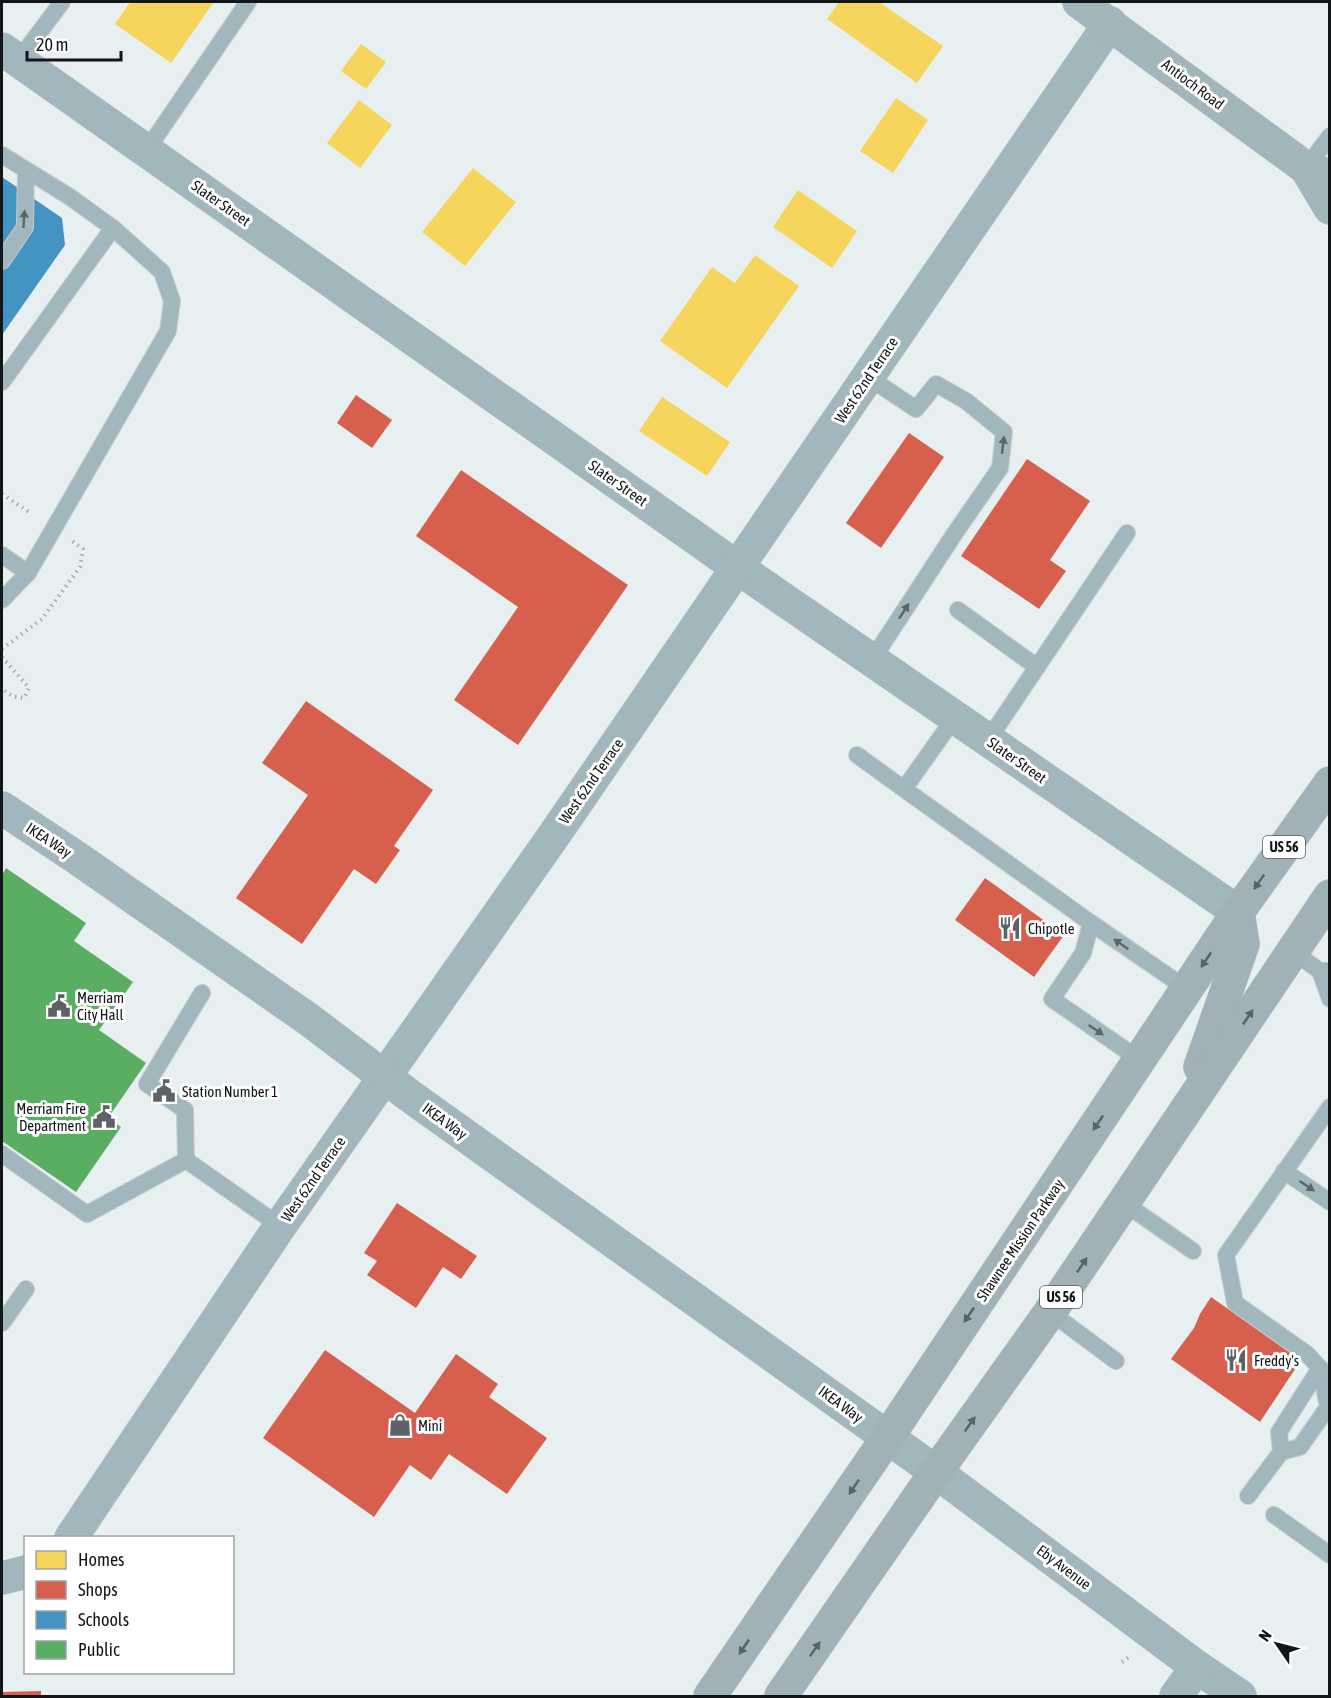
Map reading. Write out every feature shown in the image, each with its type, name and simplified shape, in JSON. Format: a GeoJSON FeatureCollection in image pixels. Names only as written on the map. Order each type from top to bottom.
{"type":"FeatureCollection","features":[{"type":"Feature","properties":{"kind":"highway","name":"Shawnee Mission Parkway"},"geometry":{"type":"LineString","coordinates":[[710,1696],[887,1438],[1238,912],[1329,783]]}},
{"type":"Feature","properties":{"kind":"highway","name":"US 56"},"geometry":{"type":"LineString","coordinates":[[781,1696],[1050,1312],[1329,896]]}},
{"type":"Feature","properties":{"kind":"highway"},"geometry":{"type":"LineString","coordinates":[[1181,1118],[1244,944],[1238,912]]}},
{"type":"Feature","properties":{"kind":"main road","name":"Antioch Road"},"geometry":{"type":"LineString","coordinates":[[1078,2],[1318,172],[1329,208]]}},
{"type":"Feature","properties":{"kind":"street","name":"West 62nd Terrace"},"geometry":{"type":"LineString","coordinates":[[72,1536],[280,1226],[738,568],[1110,23]]}},
{"type":"Feature","properties":{"kind":"street","name":"Slater Street"},"geometry":{"type":"LineString","coordinates":[[10,55],[738,568],[1238,912]]}},
{"type":"Feature","properties":{"kind":"street","name":"IKEA Way"},"geometry":{"type":"LineString","coordinates":[[2,808],[308,1019],[385,1077],[887,1438]]}},
{"type":"Feature","properties":{"kind":"street","name":"Eby Avenue"},"geometry":{"type":"LineString","coordinates":[[887,1438],[1197,1667],[1240,1696]]}},
{"type":"Feature","properties":{"kind":"street"},"geometry":{"type":"LineString","coordinates":[[2,1578],[24,1572]]}},
{"type":"Feature","properties":{"kind":"street"},"geometry":{"type":"LineString","coordinates":[[1176,1696],[1197,1667]]}},
{"type":"Feature","properties":{"kind":"lane"},"geometry":{"type":"LineString","coordinates":[[10,55],[62,2]]}},
{"type":"Feature","properties":{"kind":"lane"},"geometry":{"type":"LineString","coordinates":[[146,151],[248,2]]}},
{"type":"Feature","properties":{"kind":"lane"},"geometry":{"type":"LineString","coordinates":[[1318,172],[1329,136]]}},
{"type":"Feature","properties":{"kind":"lane"},"geometry":{"type":"LineString","coordinates":[[2,155],[70,197],[113,228],[162,272],[172,301],[168,331],[28,573],[2,600]]}},
{"type":"Feature","properties":{"kind":"lane"},"geometry":{"type":"LineString","coordinates":[[2,261],[25,227],[26,170]]}},
{"type":"Feature","properties":{"kind":"lane"},"geometry":{"type":"LineString","coordinates":[[2,382],[113,228]]}},
{"type":"Feature","properties":{"kind":"lane"},"geometry":{"type":"LineString","coordinates":[[868,377],[916,410],[936,384],[966,401],[1004,432],[1000,468],[872,660]]}},
{"type":"Feature","properties":{"kind":"lane"},"geometry":{"type":"LineString","coordinates":[[988,740],[1127,533]]}},
{"type":"Feature","properties":{"kind":"lane"},"geometry":{"type":"LineString","coordinates":[[2,555],[28,573]]}},
{"type":"Feature","properties":{"kind":"lane"},"geometry":{"type":"LineString","coordinates":[[958,610],[1037,667]]}},
{"type":"Feature","properties":{"kind":"lane"},"geometry":{"type":"LineString","coordinates":[[904,789],[955,717]]}},
{"type":"Feature","properties":{"kind":"lane"},"geometry":{"type":"LineString","coordinates":[[857,756],[1186,989]]}},
{"type":"Feature","properties":{"kind":"lane"},"geometry":{"type":"LineString","coordinates":[[1091,923],[1083,953],[1052,999],[1140,1060]]}},
{"type":"Feature","properties":{"kind":"lane"},"geometry":{"type":"LineString","coordinates":[[1292,951],[1325,971],[1329,999]]}},
{"type":"Feature","properties":{"kind":"lane"},"geometry":{"type":"LineString","coordinates":[[186,1160],[185,1110],[147,1084],[202,993]]}},
{"type":"Feature","properties":{"kind":"lane"},"geometry":{"type":"LineString","coordinates":[[1248,1496],[1281,1452],[1300,1447],[1328,1407],[1320,1368],[1307,1354],[1235,1303],[1226,1254],[1329,1107]]}},
{"type":"Feature","properties":{"kind":"lane"},"geometry":{"type":"LineString","coordinates":[[2,1154],[87,1214],[186,1160]]}},
{"type":"Feature","properties":{"kind":"lane"},"geometry":{"type":"LineString","coordinates":[[186,1160],[280,1226]]}},
{"type":"Feature","properties":{"kind":"lane"},"geometry":{"type":"LineString","coordinates":[[1284,1171],[1329,1202]]}},
{"type":"Feature","properties":{"kind":"lane"},"geometry":{"type":"LineString","coordinates":[[1124,1203],[1193,1251]]}},
{"type":"Feature","properties":{"kind":"lane"},"geometry":{"type":"LineString","coordinates":[[2,1323],[26,1289]]}},
{"type":"Feature","properties":{"kind":"lane"},"geometry":{"type":"LineString","coordinates":[[1050,1312],[1116,1361]]}},
{"type":"Feature","properties":{"kind":"lane"},"geometry":{"type":"LineString","coordinates":[[1281,1452],[1279,1432],[1320,1368]]}},
{"type":"Feature","properties":{"kind":"lane"},"geometry":{"type":"LineString","coordinates":[[1274,1515],[1329,1555]]}},
{"type":"Feature","properties":{"kind":"path"},"geometry":{"type":"LineString","coordinates":[[2,494],[28,512]]}},
{"type":"Feature","properties":{"kind":"path"},"geometry":{"type":"LineString","coordinates":[[2,649],[42,619],[80,567],[83,549],[72,540]]}},
{"type":"Feature","properties":{"kind":"path"},"geometry":{"type":"LineString","coordinates":[[2,657],[30,688],[24,698],[12,696],[2,689]]}},
{"type":"Feature","properties":{"kind":"path"},"geometry":{"type":"LineString","coordinates":[[1122,1662],[1130,1657]]}},
{"type":"Feature","properties":{"kind":"building: Homes"},"geometry":{"type":"Polygon","coordinates":[[[130,2],[214,2],[171,63],[115,24],[130,2]]]}},
{"type":"Feature","properties":{"kind":"building: Homes"},"geometry":{"type":"Polygon","coordinates":[[[839,2],[879,2],[943,46],[917,83],[827,19],[839,2]]]}},
{"type":"Feature","properties":{"kind":"building: Homes"},"geometry":{"type":"Polygon","coordinates":[[[361,44],[386,62],[366,89],[341,71],[361,44]]]}},
{"type":"Feature","properties":{"kind":"building: Homes"},"geometry":{"type":"Polygon","coordinates":[[[896,98],[928,120],[893,173],[860,151],[896,98]]]}},
{"type":"Feature","properties":{"kind":"building: Homes"},"geometry":{"type":"Polygon","coordinates":[[[359,100],[392,125],[360,168],[327,143],[359,100]]]}},
{"type":"Feature","properties":{"kind":"building: Homes"},"geometry":{"type":"Polygon","coordinates":[[[473,168],[516,202],[465,266],[422,232],[473,168]]]}},
{"type":"Feature","properties":{"kind":"building: Homes"},"geometry":{"type":"Polygon","coordinates":[[[798,190],[857,231],[832,268],[773,227],[798,190]]]}},
{"type":"Feature","properties":{"kind":"building: Homes"},"geometry":{"type":"Polygon","coordinates":[[[755,255],[799,286],[727,388],[660,341],[712,267],[735,283],[755,255]]]}},
{"type":"Feature","properties":{"kind":"building: Homes"},"geometry":{"type":"Polygon","coordinates":[[[662,397],[730,442],[707,476],[639,431],[662,397]]]}},
{"type":"Feature","properties":{"kind":"building: Shops"},"geometry":{"type":"Polygon","coordinates":[[[356,395],[392,420],[372,448],[337,423],[356,395]]]}},
{"type":"Feature","properties":{"kind":"building: Shops"},"geometry":{"type":"Polygon","coordinates":[[[909,433],[944,457],[881,548],[846,523],[909,433]]]}},
{"type":"Feature","properties":{"kind":"building: Shops"},"geometry":{"type":"Polygon","coordinates":[[[1027,459],[1090,501],[1050,560],[1066,571],[1039,609],[961,556],[1027,459]]]}},
{"type":"Feature","properties":{"kind":"building: Shops"},"geometry":{"type":"Polygon","coordinates":[[[461,470],[628,585],[518,745],[454,700],[518,607],[416,536],[461,470]]]}},
{"type":"Feature","properties":{"kind":"building: Shops"},"geometry":{"type":"Polygon","coordinates":[[[306,701],[433,790],[394,846],[400,850],[376,884],[354,869],[302,944],[236,898],[308,795],[262,763],[306,701]]]}},
{"type":"Feature","properties":{"kind":"building: Shops","name":"Chipotle"},"geometry":{"type":"Polygon","coordinates":[[[985,878],[1064,935],[1034,977],[955,920],[985,878]]]}},
{"type":"Feature","properties":{"kind":"building: Shops"},"geometry":{"type":"Polygon","coordinates":[[[397,1203],[477,1256],[461,1279],[443,1267],[416,1308],[367,1275],[377,1261],[364,1253],[397,1203]]]}},
{"type":"Feature","properties":{"kind":"building: Shops","name":"Freddy's"},"geometry":{"type":"Polygon","coordinates":[[[1211,1297],[1301,1360],[1260,1422],[1171,1359],[1194,1328],[1211,1297]]]}},
{"type":"Feature","properties":{"kind":"building: Shops","name":"Mini"},"geometry":{"type":"Polygon","coordinates":[[[325,1350],[415,1413],[456,1354],[498,1384],[489,1397],[547,1438],[507,1494],[449,1454],[431,1480],[410,1465],[374,1517],[263,1438],[325,1350]]]}},
{"type":"Feature","properties":{"kind":"building: Shops"},"geometry":{"type":"Polygon","coordinates":[[[41,1691],[41,1696],[2,1696],[2,1692],[41,1691]]]}},
{"type":"Feature","properties":{"kind":"building: Schools"},"geometry":{"type":"Polygon","coordinates":[[[2,177],[62,218],[65,245],[2,335],[2,177]]]}},
{"type":"Feature","properties":{"kind":"building: Public","name":"Merriam City Hall"},"geometry":{"type":"Polygon","coordinates":[[[6,868],[86,923],[74,941],[133,982],[99,1030],[146,1063],[108,1118],[121,1127],[76,1192],[2,1141],[2,875],[6,868]]]}},
{"type":"Feature","properties":{"kind":"place","name":"Chipotle"},"geometry":{"type":"Point","coordinates":[1010,928]}},
{"type":"Feature","properties":{"kind":"place","name":"Merriam City Hall"},"geometry":{"type":"Point","coordinates":[59,1006]}},
{"type":"Feature","properties":{"kind":"place","name":"Station Number 1"},"geometry":{"type":"Point","coordinates":[164,1091]}},
{"type":"Feature","properties":{"kind":"place","name":"Merriam Fire Department"},"geometry":{"type":"Point","coordinates":[104,1117]}},
{"type":"Feature","properties":{"kind":"place","name":"Freddy's"},"geometry":{"type":"Point","coordinates":[1236,1360]}},
{"type":"Feature","properties":{"kind":"place","name":"Mini"},"geometry":{"type":"Point","coordinates":[400,1425]}}]}
